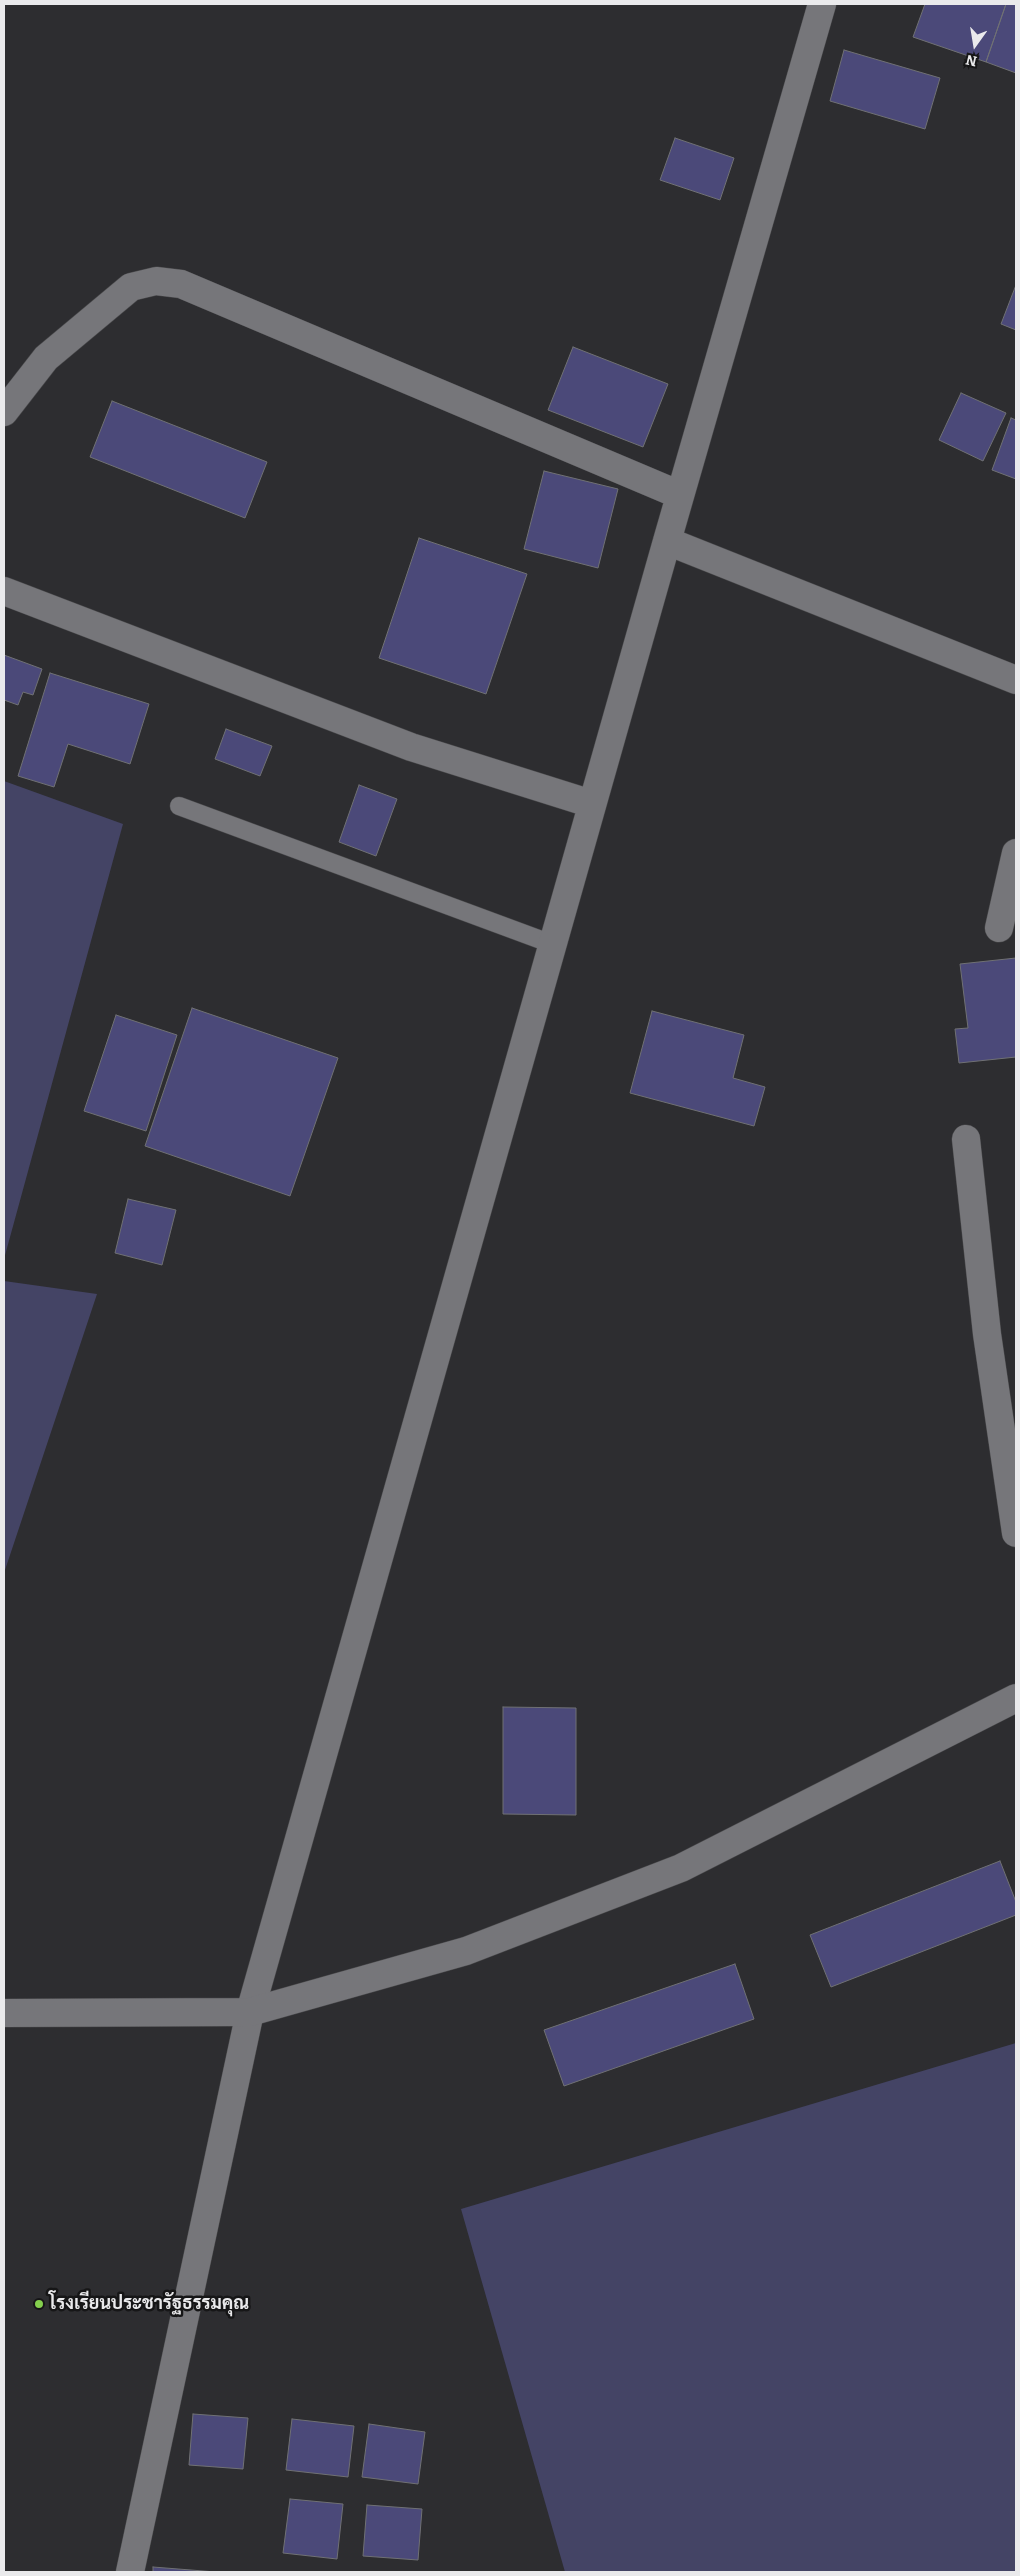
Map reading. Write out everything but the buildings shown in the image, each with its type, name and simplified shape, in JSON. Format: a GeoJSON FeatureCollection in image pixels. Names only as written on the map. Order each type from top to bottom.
{"type":"FeatureCollection","features":[{"type":"Feature","properties":{"kind":"street"},"geometry":{"type":"LineString","coordinates":[[130,2572],[250,2012],[552,944],[822,4]]}},
{"type":"Feature","properties":{"kind":"street"},"geometry":{"type":"LineString","coordinates":[[4,412],[46,358],[131,287],[156,281],[180,284],[680,495]]}},
{"type":"Feature","properties":{"kind":"street"},"geometry":{"type":"LineString","coordinates":[[667,541],[1016,680]]}},
{"type":"Feature","properties":{"kind":"street"},"geometry":{"type":"LineString","coordinates":[[4,591],[411,747],[592,804]]}},
{"type":"Feature","properties":{"kind":"street"},"geometry":{"type":"LineString","coordinates":[[999,928],[1016,853]]}},
{"type":"Feature","properties":{"kind":"street"},"geometry":{"type":"LineString","coordinates":[[966,1138],[987,1334],[1016,1533]]}},
{"type":"Feature","properties":{"kind":"street"},"geometry":{"type":"LineString","coordinates":[[4,2013],[250,2012],[466,1951],[681,1868],[1016,1698]]}},
{"type":"Feature","properties":{"kind":"lane"},"geometry":{"type":"LineString","coordinates":[[179,806],[552,944]]}},
{"type":"Feature","properties":{"kind":"shaded area"},"geometry":{"type":"Polygon","coordinates":[[[4,781],[123,824],[4,1259],[4,781]]]}},
{"type":"Feature","properties":{"kind":"shaded area"},"geometry":{"type":"Polygon","coordinates":[[[4,1281],[97,1294],[4,1573],[4,1281]]]}},
{"type":"Feature","properties":{"kind":"shaded area"},"geometry":{"type":"Polygon","coordinates":[[[1016,2043],[1016,2572],[565,2572],[461,2209],[1016,2043]]]}},
{"type":"Feature","properties":{"kind":"place","name":"โรงเรียนประชารัฐธรรมคุณ"},"geometry":{"type":"Point","coordinates":[39,2304]}}]}
